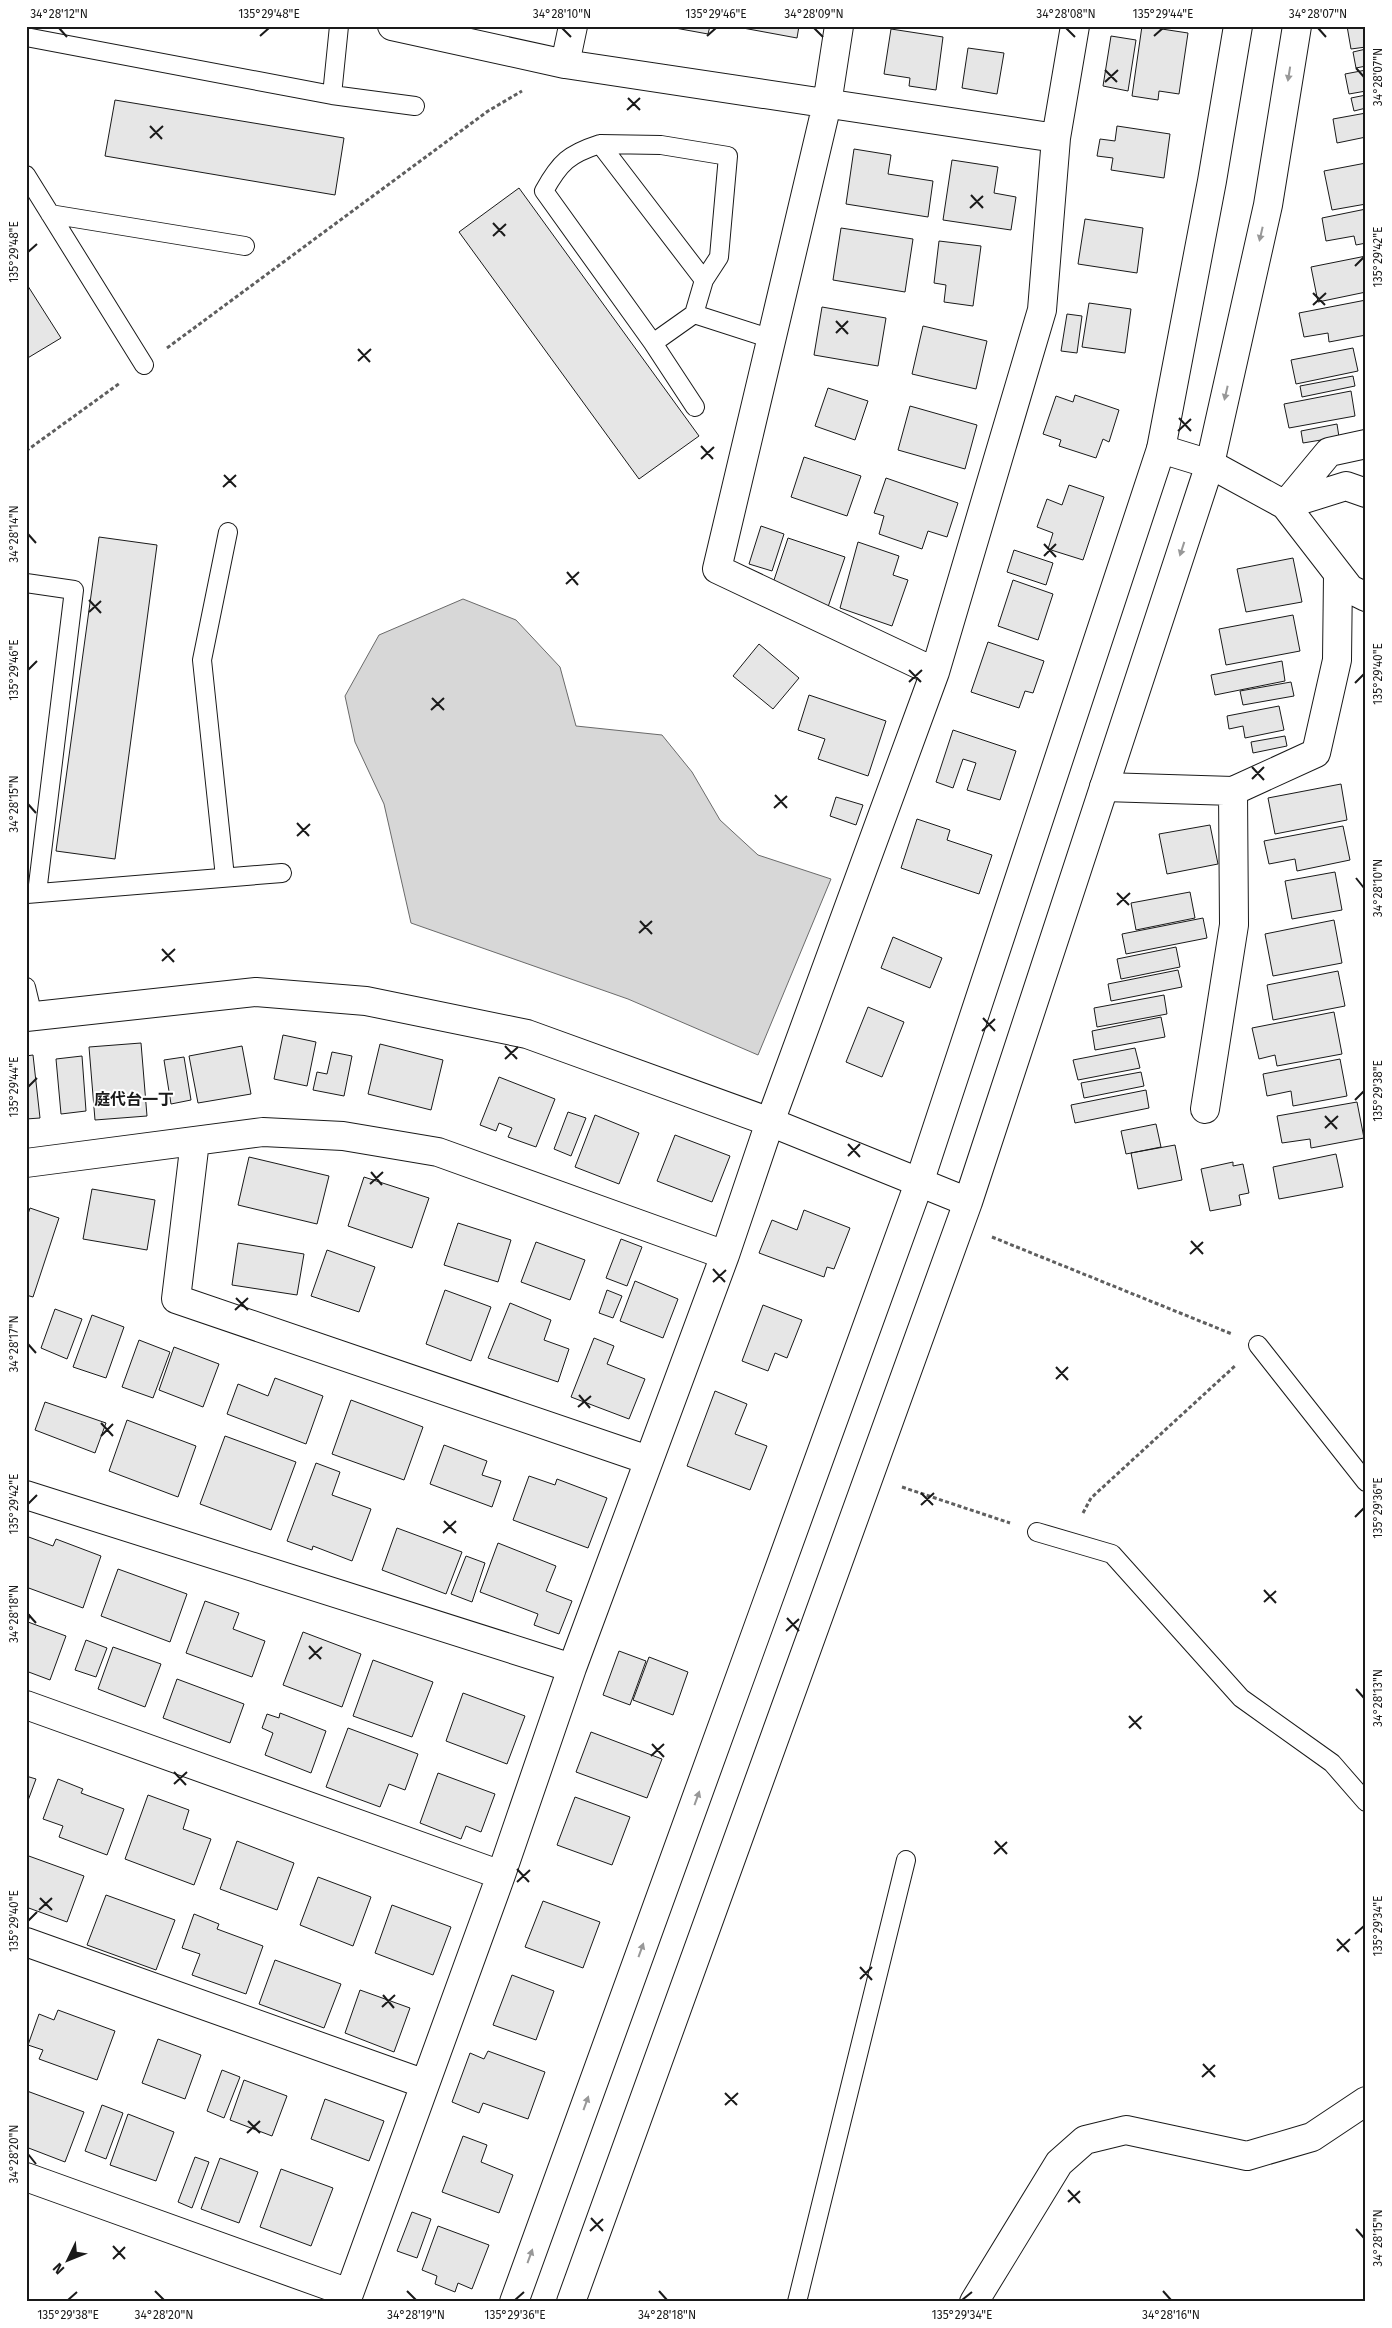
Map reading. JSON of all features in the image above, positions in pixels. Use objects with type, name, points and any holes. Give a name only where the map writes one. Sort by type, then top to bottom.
[{"type":"street","points":[[392,26],[566,64],[1056,138]]},
{"type":"street","points":[[566,64],[573,26]]},
{"type":"street","points":[[839,26],[827,104],[717,569],[935,672]]},
{"type":"street","points":[[26,2177],[347,2298],[501,1875],[572,1668],[935,672],[1042,310],[1056,138],[1075,26]]},
{"type":"street","points":[[514,2302],[919,1183],[1161,449],[1212,181],[1238,26]]},
{"type":"street","points":[[571,2302],[964,1214],[1210,464],[1268,205],[1297,26]]},
{"type":"street","points":[[1285,505],[1329,452],[1366,444]]},
{"type":"street","points":[[1161,449],[1210,464],[1285,505],[1350,589],[1366,597]]},
{"type":"street","points":[[1285,505],[1346,486],[1366,493]]},
{"type":"street","points":[[1104,787],[1234,791],[1316,753],[1337,660],[1338,575]]},
{"type":"street","points":[[1205,1109],[1234,925],[1234,791]]},
{"type":"street","points":[[30,1017],[256,992],[366,1001],[527,1034],[770,1122],[919,1183],[964,1214]]},
{"type":"street","points":[[26,1163],[263,1132],[343,1136],[438,1152],[724,1255]]},
{"type":"street","points":[[195,1142],[176,1299],[648,1460]]},
{"type":"street","points":[[26,1495],[572,1668]]},
{"type":"street","points":[[26,1704],[501,1875]]},
{"type":"street","points":[[26,1942],[425,2084]]},
{"type":"street","points":[[974,2302],[1059,2163],[1085,2140],[1126,2130],[1247,2156],[1312,2136],[1366,2101]]},
{"type":"lane","points":[[332,95],[339,26]]},
{"type":"lane","points":[[26,36],[332,95],[415,106]]},
{"type":"lane","points":[[600,144],[704,280]]},
{"type":"lane","points":[[654,343],[694,314],[704,280],[719,257],[728,156],[661,145],[600,144],[575,152],[555,171],[544,191],[654,343],[695,408]]},
{"type":"lane","points":[[26,176],[144,365]]},
{"type":"lane","points":[[50,214],[245,246]]},
{"type":"lane","points":[[694,314],[772,339]]},
{"type":"lane","points":[[225,878],[202,660],[228,532]]},
{"type":"lane","points":[[26,583],[74,590],[32,893],[282,873]]},
{"type":"lane","points":[[26,987],[30,1017]]},
{"type":"lane","points":[[1258,1345],[1366,1482]]},
{"type":"lane","points":[[1037,1532],[1067,1543],[1112,1554],[1241,1698],[1332,1763],[1366,1802]]},
{"type":"lane","points":[[797,2302],[906,1860]]},
{"type":"path","points":[[26,451],[488,111],[566,64]]},
{"type":"path","points":[[964,1214],[1258,1345],[1091,1498],[1067,1543]]},
{"type":"path","points":[[870,1476],[1037,1532]]},
{"type":"shaded area","points":[[463,599],[516,620],[560,667],[576,726],[662,735],[692,772],[720,820],[758,855],[831,879],[758,1055],[628,999],[411,923],[384,804],[355,742],[345,696],[379,635]]},
{"type":"building","points":[[664,26],[710,26],[708,34]]},
{"type":"building","points":[[732,26],[799,26],[797,38]]},
{"type":"building","points":[[1142,26],[1188,33],[1179,94],[1159,91],[1158,100],[1132,96]]},
{"type":"building","points":[[1347,26],[1366,26],[1366,47],[1351,49]]},
{"type":"building","points":[[891,29],[943,37],[936,90],[909,86],[910,78],[884,74]]},
{"type":"building","points":[[1111,36],[1136,40],[1128,91],[1103,86]]},
{"type":"building","points":[[968,48],[1004,53],[997,94],[962,88]]},
{"type":"building","points":[[1366,49],[1366,66],[1356,68],[1353,52]]},
{"type":"building","points":[[1366,70],[1366,91],[1349,94],[1345,74]]},
{"type":"building","points":[[1366,95],[1366,108],[1354,111],[1351,98]]},
{"type":"building","points":[[115,100],[344,138],[335,195],[105,156]]},
{"type":"building","points":[[1366,113],[1366,137],[1337,143],[1333,119]]},
{"type":"building","points":[[1117,126],[1170,134],[1164,178],[1111,170],[1113,158],[1097,156],[1100,139],[1115,141]]},
{"type":"building","points":[[854,149],[891,155],[888,174],[933,181],[928,217],[846,204]]},
{"type":"building","points":[[952,160],[998,167],[994,193],[1016,197],[1011,230],[943,220]]},
{"type":"building","points":[[1366,163],[1366,204],[1332,210],[1324,171]]},
{"type":"building","points":[[519,188],[699,436],[639,479],[459,232]]},
{"type":"building","points":[[1366,209],[1366,243],[1356,245],[1354,236],[1326,241],[1322,218]]},
{"type":"building","points":[[1085,219],[1143,228],[1137,273],[1078,264]]},
{"type":"building","points":[[841,228],[913,239],[905,292],[833,280]]},
{"type":"building","points":[[939,241],[981,246],[973,306],[944,302],[946,285],[934,283]]},
{"type":"building","points":[[1366,256],[1366,292],[1318,302],[1311,267]]},
{"type":"building","points":[[26,283],[61,338],[26,359]]},
{"type":"building","points":[[1366,300],[1366,335],[1329,342],[1328,333],[1304,337],[1299,313]]},
{"type":"building","points":[[1089,303],[1131,309],[1125,353],[1082,347]]},
{"type":"building","points":[[822,307],[886,318],[878,366],[814,355]]},
{"type":"building","points":[[1067,314],[1082,316],[1077,353],[1061,351]]},
{"type":"building","points":[[923,326],[987,341],[976,389],[912,374]]},
{"type":"building","points":[[1353,348],[1358,371],[1296,384],[1291,360]]},
{"type":"building","points":[[1353,376],[1355,386],[1302,397],[1300,386]]},
{"type":"building","points":[[828,388],[868,401],[855,440],[815,426]]},
{"type":"building","points":[[1351,391],[1355,416],[1289,428],[1284,404]]},
{"type":"building","points":[[1075,395],[1119,410],[1109,442],[1103,439],[1096,458],[1059,446],[1061,440],[1043,434],[1056,396],[1073,402]]},
{"type":"building","points":[[910,406],[977,425],[965,469],[898,450]]},
{"type":"building","points":[[1337,424],[1339,437],[1303,443],[1301,431]]},
{"type":"building","points":[[804,457],[861,476],[847,516],[791,497]]},
{"type":"building","points":[[886,478],[958,503],[947,537],[928,531],[922,549],[879,534],[884,516],[874,513]]},
{"type":"building","points":[[1069,485],[1104,497],[1083,560],[1048,549],[1053,533],[1037,527],[1047,499],[1062,505]]},
{"type":"building","points":[[761,526],[784,534],[772,571],[749,564]]},
{"type":"building","points":[[99,537],[157,545],[115,859],[56,851]]},
{"type":"building","points":[[788,538],[845,557],[828,607],[771,589]]},
{"type":"building","points":[[858,542],[899,556],[893,575],[908,580],[892,626],[840,608]]},
{"type":"building","points":[[1014,550],[1053,563],[1046,585],[1007,572]]},
{"type":"building","points":[[1293,558],[1302,602],[1246,612],[1237,569]]},
{"type":"building","points":[[1013,580],[1053,594],[1038,640],[998,626]]},
{"type":"building","points":[[1293,615],[1300,651],[1226,665],[1219,629]]},
{"type":"building","points":[[988,642],[1044,661],[1033,693],[1025,691],[1019,708],[971,692]]},
{"type":"building","points":[[759,644],[799,678],[773,709],[733,676]]},
{"type":"building","points":[[1282,661],[1285,681],[1215,695],[1211,675]]},
{"type":"building","points":[[1291,682],[1294,696],[1243,705],[1240,691]]},
{"type":"building","points":[[809,695],[886,721],[868,776],[818,759],[825,739],[798,730]]},
{"type":"building","points":[[1279,706],[1284,730],[1245,738],[1243,726],[1229,729],[1227,716]]},
{"type":"building","points":[[953,730],[1016,751],[1000,800],[967,790],[976,763],[963,759],[953,788],[936,782]]},
{"type":"building","points":[[1285,736],[1287,746],[1253,753],[1251,742]]},
{"type":"building","points":[[1341,784],[1347,820],[1275,834],[1268,798]]},
{"type":"building","points":[[836,797],[863,805],[856,825],[830,816]]},
{"type":"building","points":[[917,819],[950,830],[947,840],[992,855],[979,894],[901,868]]},
{"type":"building","points":[[1210,825],[1218,864],[1167,874],[1159,834]]},
{"type":"building","points":[[1343,826],[1350,860],[1297,871],[1295,859],[1269,864],[1264,841]]},
{"type":"building","points":[[1335,872],[1342,910],[1292,919],[1285,881]]},
{"type":"building","points":[[1190,892],[1195,918],[1136,930],[1131,903]]},
{"type":"building","points":[[1203,918],[1207,938],[1126,954],[1122,934]]},
{"type":"building","points":[[1334,920],[1342,963],[1273,976],[1265,934]]},
{"type":"building","points":[[893,937],[942,958],[930,988],[881,968]]},
{"type":"building","points":[[1176,947],[1180,967],[1121,979],[1117,959]]},
{"type":"building","points":[[1178,970],[1182,987],[1111,1001],[1108,984]]},
{"type":"building","points":[[1338,971],[1345,1006],[1273,1020],[1267,985]]},
{"type":"building","points":[[1164,995],[1167,1014],[1097,1027],[1094,1008]]},
{"type":"building","points":[[868,1007],[904,1022],[882,1077],[846,1062]]},
{"type":"building","points":[[1334,1012],[1342,1054],[1277,1066],[1275,1055],[1259,1059],[1252,1028]]},
{"type":"building","points":[[1161,1017],[1165,1037],[1095,1050],[1092,1031]]},
{"type":"building","points":[[283,1035],[316,1042],[307,1086],[274,1079]]},
{"type":"building","points":[[141,1043],[147,1116],[95,1120],[89,1047]]},
{"type":"building","points":[[380,1044],[443,1060],[431,1110],[368,1094]]},
{"type":"building","points":[[242,1046],[251,1094],[198,1103],[189,1056]]},
{"type":"building","points":[[1135,1048],[1140,1068],[1078,1080],[1073,1060]]},
{"type":"building","points":[[332,1052],[352,1056],[344,1096],[313,1090],[317,1072],[327,1074]]},
{"type":"building","points":[[33,1055],[40,1118],[26,1119],[26,1056]]},
{"type":"building","points":[[82,1056],[86,1111],[61,1114],[56,1059]]},
{"type":"building","points":[[184,1057],[191,1100],[171,1104],[164,1060]]},
{"type":"building","points":[[1340,1059],[1347,1096],[1293,1106],[1291,1091],[1267,1096],[1263,1074]]},
{"type":"building","points":[[1141,1072],[1144,1086],[1084,1098],[1081,1083]]},
{"type":"building","points":[[499,1077],[555,1099],[536,1147],[508,1137],[512,1128],[499,1123],[496,1131],[480,1125]]},
{"type":"building","points":[[1146,1090],[1149,1108],[1075,1123],[1071,1105]]},
{"type":"building","points":[[1357,1102],[1364,1138],[1311,1148],[1310,1139],[1282,1143],[1277,1116]]},
{"type":"building","points":[[568,1112],[586,1118],[571,1156],[554,1149]]},
{"type":"building","points":[[595,1115],[639,1133],[619,1184],[575,1167]]},
{"type":"building","points":[[1156,1124],[1161,1147],[1126,1154],[1121,1131]]},
{"type":"building","points":[[675,1135],[730,1156],[712,1202],[657,1181]]},
{"type":"building","points":[[1175,1145],[1182,1180],[1138,1189],[1131,1153]]},
{"type":"building","points":[[1336,1154],[1343,1187],[1279,1199],[1273,1167]]},
{"type":"building","points":[[249,1157],[329,1176],[317,1224],[238,1205]]},
{"type":"building","points":[[1233,1162],[1233,1166],[1243,1164],[1249,1193],[1239,1195],[1241,1205],[1210,1211],[1201,1169]]},
{"type":"building","points":[[364,1177],[429,1198],[412,1248],[348,1226]]},
{"type":"building","points":[[92,1189],[155,1200],[147,1250],[83,1239]]},
{"type":"building","points":[[30,1208],[59,1218],[33,1297],[26,1295],[26,1220]]},
{"type":"building","points":[[804,1210],[850,1228],[834,1269],[827,1267],[824,1277],[759,1253],[772,1220],[797,1230]]},
{"type":"building","points":[[458,1223],[511,1240],[498,1282],[444,1265]]},
{"type":"building","points":[[621,1239],[642,1247],[627,1286],[606,1278]]},
{"type":"building","points":[[536,1242],[585,1260],[570,1300],[521,1282]]},
{"type":"building","points":[[238,1243],[304,1254],[297,1295],[232,1285]]},
{"type":"building","points":[[327,1250],[375,1267],[359,1312],[311,1296]]},
{"type":"building","points":[[635,1281],[678,1299],[663,1338],[620,1321]]},
{"type":"building","points":[[445,1290],[491,1307],[471,1361],[426,1344]]},
{"type":"building","points":[[607,1290],[622,1296],[613,1318],[599,1313]]},
{"type":"building","points":[[510,1303],[551,1320],[544,1340],[569,1349],[558,1382],[488,1358]]},
{"type":"building","points":[[763,1305],[802,1320],[787,1358],[775,1353],[768,1371],[742,1361]]},
{"type":"building","points":[[55,1309],[82,1319],[67,1359],[41,1348]]},
{"type":"building","points":[[92,1315],[124,1327],[106,1378],[73,1367]]},
{"type":"building","points":[[594,1338],[614,1346],[607,1364],[645,1379],[629,1419],[571,1397]]},
{"type":"building","points":[[139,1340],[170,1352],[153,1398],[122,1387]]},
{"type":"building","points":[[174,1347],[219,1364],[203,1407],[159,1390]]},
{"type":"building","points":[[275,1378],[323,1396],[306,1444],[227,1414],[238,1384],[268,1396]]},
{"type":"building","points":[[715,1391],[747,1404],[735,1434],[767,1446],[750,1490],[687,1466]]},
{"type":"building","points":[[351,1400],[423,1427],[404,1480],[332,1454]]},
{"type":"building","points":[[45,1402],[106,1423],[95,1453],[35,1430]]},
{"type":"building","points":[[127,1420],[196,1446],[178,1497],[109,1471]]},
{"type":"building","points":[[225,1436],[296,1462],[271,1530],[200,1504]]},
{"type":"building","points":[[444,1445],[487,1461],[482,1475],[501,1481],[492,1507],[430,1484]]},
{"type":"building","points":[[316,1463],[340,1472],[332,1495],[371,1509],[352,1561],[313,1546],[312,1550],[287,1541]]},
{"type":"building","points":[[529,1476],[555,1485],[557,1479],[607,1498],[588,1548],[513,1520]]},
{"type":"building","points":[[397,1528],[462,1552],[446,1594],[382,1570]]},
{"type":"building","points":[[26,1536],[53,1546],[56,1539],[101,1556],[83,1608],[26,1587]]},
{"type":"building","points":[[498,1543],[556,1566],[546,1591],[572,1601],[559,1634],[534,1625],[538,1614],[480,1592]]},
{"type":"building","points":[[466,1556],[485,1563],[472,1602],[451,1594]]},
{"type":"building","points":[[118,1569],[187,1594],[170,1642],[101,1616]]},
{"type":"building","points":[[205,1601],[239,1613],[233,1629],[265,1641],[252,1677],[186,1653]]},
{"type":"building","points":[[26,1613],[30,1615],[28,1622],[66,1636],[50,1680],[26,1671]]},
{"type":"building","points":[[303,1632],[361,1654],[342,1707],[283,1685]]},
{"type":"building","points":[[86,1640],[107,1648],[96,1677],[75,1670]]},
{"type":"building","points":[[113,1647],[161,1664],[145,1707],[98,1689]]},
{"type":"building","points":[[619,1651],[646,1661],[630,1705],[603,1695]]},
{"type":"building","points":[[649,1657],[688,1672],[673,1715],[633,1700]]},
{"type":"building","points":[[373,1660],[433,1682],[412,1737],[353,1716]]},
{"type":"building","points":[[177,1679],[244,1704],[230,1743],[163,1718]]},
{"type":"building","points":[[463,1693],[525,1716],[507,1764],[446,1741]]},
{"type":"building","points":[[280,1713],[326,1731],[311,1773],[265,1755],[273,1733],[262,1728],[267,1714],[279,1718]]},
{"type":"building","points":[[348,1728],[418,1754],[405,1790],[389,1784],[380,1807],[326,1787]]},
{"type":"building","points":[[591,1732],[662,1759],[647,1798],[576,1772]]},
{"type":"building","points":[[438,1773],[495,1794],[481,1832],[466,1826],[461,1839],[420,1823]]},
{"type":"building","points":[[26,1776],[36,1779],[26,1806]]},
{"type":"building","points":[[58,1779],[83,1789],[81,1793],[124,1809],[107,1855],[59,1837],[63,1826],[43,1819]]},
{"type":"building","points":[[148,1795],[189,1810],[183,1829],[211,1839],[194,1885],[125,1859]]},
{"type":"building","points":[[575,1797],[630,1817],[612,1865],[557,1845]]},
{"type":"building","points":[[237,1841],[294,1863],[277,1910],[220,1889]]},
{"type":"building","points":[[26,1855],[84,1876],[67,1922],[26,1907]]},
{"type":"building","points":[[318,1877],[371,1897],[353,1946],[300,1925]]},
{"type":"building","points":[[106,1895],[175,1920],[156,1970],[87,1945]]},
{"type":"building","points":[[543,1901],[600,1922],[583,1968],[525,1947]]},
{"type":"building","points":[[392,1905],[451,1927],[433,1975],[375,1953]]},
{"type":"building","points":[[194,1914],[219,1924],[217,1929],[263,1946],[246,1994],[192,1975],[200,1954],[182,1948]]},
{"type":"building","points":[[275,1960],[341,1984],[324,2028],[259,2004]]},
{"type":"building","points":[[512,1975],[554,1991],[536,2040],[493,2025]]},
{"type":"building","points":[[360,1990],[410,2008],[394,2052],[345,2033]]},
{"type":"building","points":[[58,2010],[115,2031],[97,2080],[39,2059],[43,2050],[28,2045],[39,2014],[54,2020]]},
{"type":"building","points":[[158,2039],[201,2055],[185,2099],[142,2083]]},
{"type":"building","points":[[488,2051],[545,2072],[528,2119],[483,2103],[479,2113],[452,2102],[470,2053],[484,2059]]},
{"type":"building","points":[[222,2070],[240,2077],[224,2118],[207,2111]]},
{"type":"building","points":[[244,2080],[287,2096],[272,2136],[230,2120]]},
{"type":"building","points":[[27,2091],[84,2112],[65,2162],[26,2147]]},
{"type":"building","points":[[325,2099],[384,2121],[369,2161],[311,2139]]},
{"type":"building","points":[[102,2105],[123,2113],[106,2159],[85,2151]]},
{"type":"building","points":[[128,2114],[174,2132],[156,2181],[110,2165]]},
{"type":"building","points":[[463,2136],[487,2145],[481,2162],[513,2175],[499,2213],[442,2192]]},
{"type":"building","points":[[195,2157],[209,2162],[192,2208],[178,2202]]},
{"type":"building","points":[[220,2158],[258,2172],[239,2223],[201,2209]]},
{"type":"building","points":[[281,2169],[333,2188],[311,2246],[260,2227]]},
{"type":"building","points":[[412,2212],[431,2219],[417,2258],[397,2251]]},
{"type":"building","points":[[438,2226],[489,2245],[472,2289],[458,2283],[455,2292],[435,2284],[437,2276],[422,2270]]},
{"type":"district","name":"庭代台一丁","points":[[134,1099]]}]
